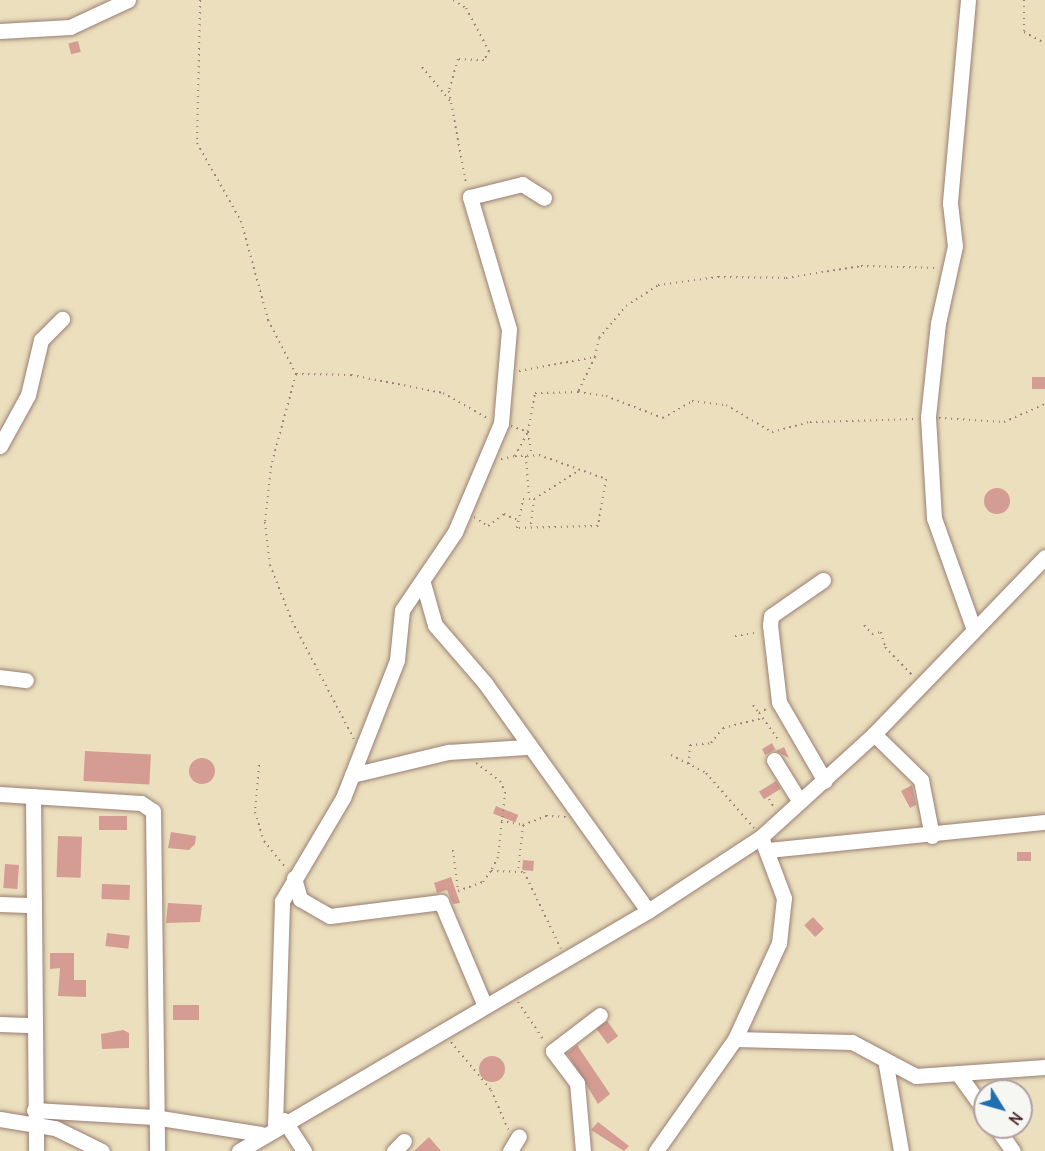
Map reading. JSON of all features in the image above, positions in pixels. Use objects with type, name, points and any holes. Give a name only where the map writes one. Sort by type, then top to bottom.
[{"type":"street","points":[[0,31],[70,27],[128,0]]},
{"type":"street","points":[[968,0],[950,203],[955,246],[948,272],[928,417],[934,518],[973,627]]},
{"type":"street","points":[[304,1151],[279,1123],[279,919],[294,878],[322,841],[359,760],[397,660],[402,610],[423,583],[462,518],[489,461],[501,423],[508,328],[470,197],[522,184],[544,198]]},
{"type":"street","points":[[0,446],[28,395],[41,339],[62,319]]},
{"type":"street","points":[[239,1151],[279,1123],[764,843],[800,802],[874,734],[973,627],[1045,557]]},
{"type":"street","points":[[823,580],[771,616],[771,631],[779,702],[825,781]]},
{"type":"street","points":[[423,583],[435,625],[485,683],[526,747],[648,911]]},
{"type":"street","points":[[0,677],[26,680]]},
{"type":"street","points":[[874,734],[921,780],[932,836]]},
{"type":"street","points":[[352,776],[467,750],[526,747]]},
{"type":"street","points":[[774,760],[800,802]]},
{"type":"street","points":[[0,794],[141,803],[153,811],[154,1117],[157,1151]]},
{"type":"street","points":[[33,796],[33,1025],[36,1151]]},
{"type":"street","points":[[764,843],[932,836],[1045,822]]},
{"type":"street","points":[[656,1151],[735,1039],[755,1002],[784,921],[783,898],[764,843]]},
{"type":"street","points":[[294,878],[300,899],[330,916],[441,902],[484,1004]]},
{"type":"street","points":[[0,904],[34,905]]},
{"type":"street","points":[[583,1151],[577,1083],[553,1052],[600,1015]]},
{"type":"street","points":[[0,1024],[33,1025]]},
{"type":"street","points":[[735,1039],[844,1040],[886,1065],[916,1076],[958,1075],[1045,1067]]},
{"type":"street","points":[[886,1065],[901,1151]]},
{"type":"street","points":[[958,1075],[973,1095]]},
{"type":"street","points":[[35,1116],[102,1151]]},
{"type":"street","points":[[0,1119],[35,1116],[154,1117],[261,1134]]},
{"type":"path","points":[[200,0],[197,142],[241,221],[268,320],[296,374],[271,466],[265,522],[270,565],[359,760]]},
{"type":"path","points":[[453,0],[466,8],[489,51],[484,60],[458,59],[450,101],[470,197]]},
{"type":"path","points":[[1024,0],[1024,32],[1045,43]]},
{"type":"path","points":[[422,67],[450,101]]},
{"type":"path","points":[[579,392],[595,357],[599,338],[627,306],[658,285],[718,277],[786,278],[861,266],[948,272]]},
{"type":"path","points":[[505,382],[522,368],[595,357]]},
{"type":"path","points":[[296,374],[351,375],[442,393],[501,423],[528,432]]},
{"type":"path","points":[[515,456],[528,432],[535,393],[579,392],[606,396],[663,418],[692,401],[726,405],[772,432],[810,422],[884,423],[928,417],[1004,422],[1045,404]]},
{"type":"path","points":[[528,432],[532,456]]},
{"type":"path","points":[[489,461],[515,456],[532,456],[606,479],[598,526],[531,524],[517,528],[523,499],[534,499],[578,471]]},
{"type":"path","points":[[526,456],[529,498]]},
{"type":"path","points":[[531,524],[534,499]]},
{"type":"path","points":[[462,518],[472,516],[488,526],[504,514],[520,521]]},
{"type":"path","points":[[864,625],[872,634],[881,632],[885,647],[921,683]]},
{"type":"path","points":[[735,636],[771,631]]},
{"type":"path","points":[[759,713],[779,702]]},
{"type":"path","points":[[753,705],[778,739]]},
{"type":"path","points":[[689,764],[690,745],[711,743],[723,729],[762,718]]},
{"type":"path","points":[[453,850],[458,891],[483,882],[498,857],[500,821],[505,792],[467,750]]},
{"type":"path","points":[[671,755],[706,773],[764,843]]},
{"type":"path","points":[[259,765],[255,812],[264,841],[294,878]]},
{"type":"path","points":[[500,821],[522,825],[575,813]]},
{"type":"path","points":[[518,872],[522,825]]},
{"type":"path","points":[[491,871],[524,872],[565,956]]},
{"type":"path","points":[[509,990],[553,1052]]},
{"type":"path","points":[[442,1030],[468,1069],[491,1090],[515,1143]]},
{"type":"building","points":[[78,41],[81,52],[71,54],[68,44]]},
{"type":"building","points":[[1032,377],[1045,377],[1045,389],[1032,389]]},
{"type":"building","points":[[997,488],[1006,492],[1010,501],[1006,510],[997,514],[988,510],[984,501],[988,492]]},
{"type":"building","points":[[772,743],[776,751],[784,747],[789,758],[774,750],[765,755],[762,749]]},
{"type":"building","points":[[85,751],[151,754],[149,784],[83,781]]},
{"type":"building","points":[[202,758],[211,762],[215,771],[211,780],[202,784],[193,780],[189,771],[193,762]]},
{"type":"building","points":[[776,781],[781,789],[764,799],[759,792]]},
{"type":"building","points":[[912,785],[916,805],[910,808],[901,791]]},
{"type":"building","points":[[496,806],[518,815],[515,822],[493,813]]},
{"type":"building","points":[[99,816],[127,816],[127,830],[99,830]]},
{"type":"building","points":[[171,832],[196,836],[195,844],[189,850],[168,848]]},
{"type":"building","points":[[58,836],[82,837],[81,878],[57,877]]},
{"type":"building","points":[[1017,852],[1031,852],[1031,861],[1017,861]]},
{"type":"building","points":[[523,860],[534,861],[533,871],[522,870]]},
{"type":"building","points":[[5,864],[19,865],[17,889],[3,888]]},
{"type":"building","points":[[451,877],[460,903],[453,904],[447,890],[437,893],[434,883]]},
{"type":"building","points":[[102,884],[130,885],[129,900],[101,899]]},
{"type":"building","points":[[168,903],[202,905],[200,922],[166,923]]},
{"type":"building","points":[[813,917],[824,929],[815,937],[804,925]]},
{"type":"building","points":[[107,933],[130,936],[128,949],[105,946]]},
{"type":"building","points":[[50,953],[74,953],[74,980],[86,980],[86,997],[58,996],[60,968],[50,969]]},
{"type":"building","points":[[173,1005],[199,1005],[199,1020],[173,1020]]},
{"type":"building","points":[[607,1021],[618,1036],[608,1044],[596,1029]]},
{"type":"building","points":[[123,1030],[129,1033],[129,1048],[102,1049],[101,1034]]},
{"type":"building","points":[[577,1045],[610,1094],[598,1104],[567,1053]]},
{"type":"building","points":[[492,1056],[501,1060],[505,1069],[501,1078],[492,1082],[483,1078],[479,1069],[483,1060]]},
{"type":"building","points":[[598,1122],[629,1146],[624,1151],[591,1130]]},
{"type":"building","points":[[429,1137],[441,1151],[414,1151]]}]
